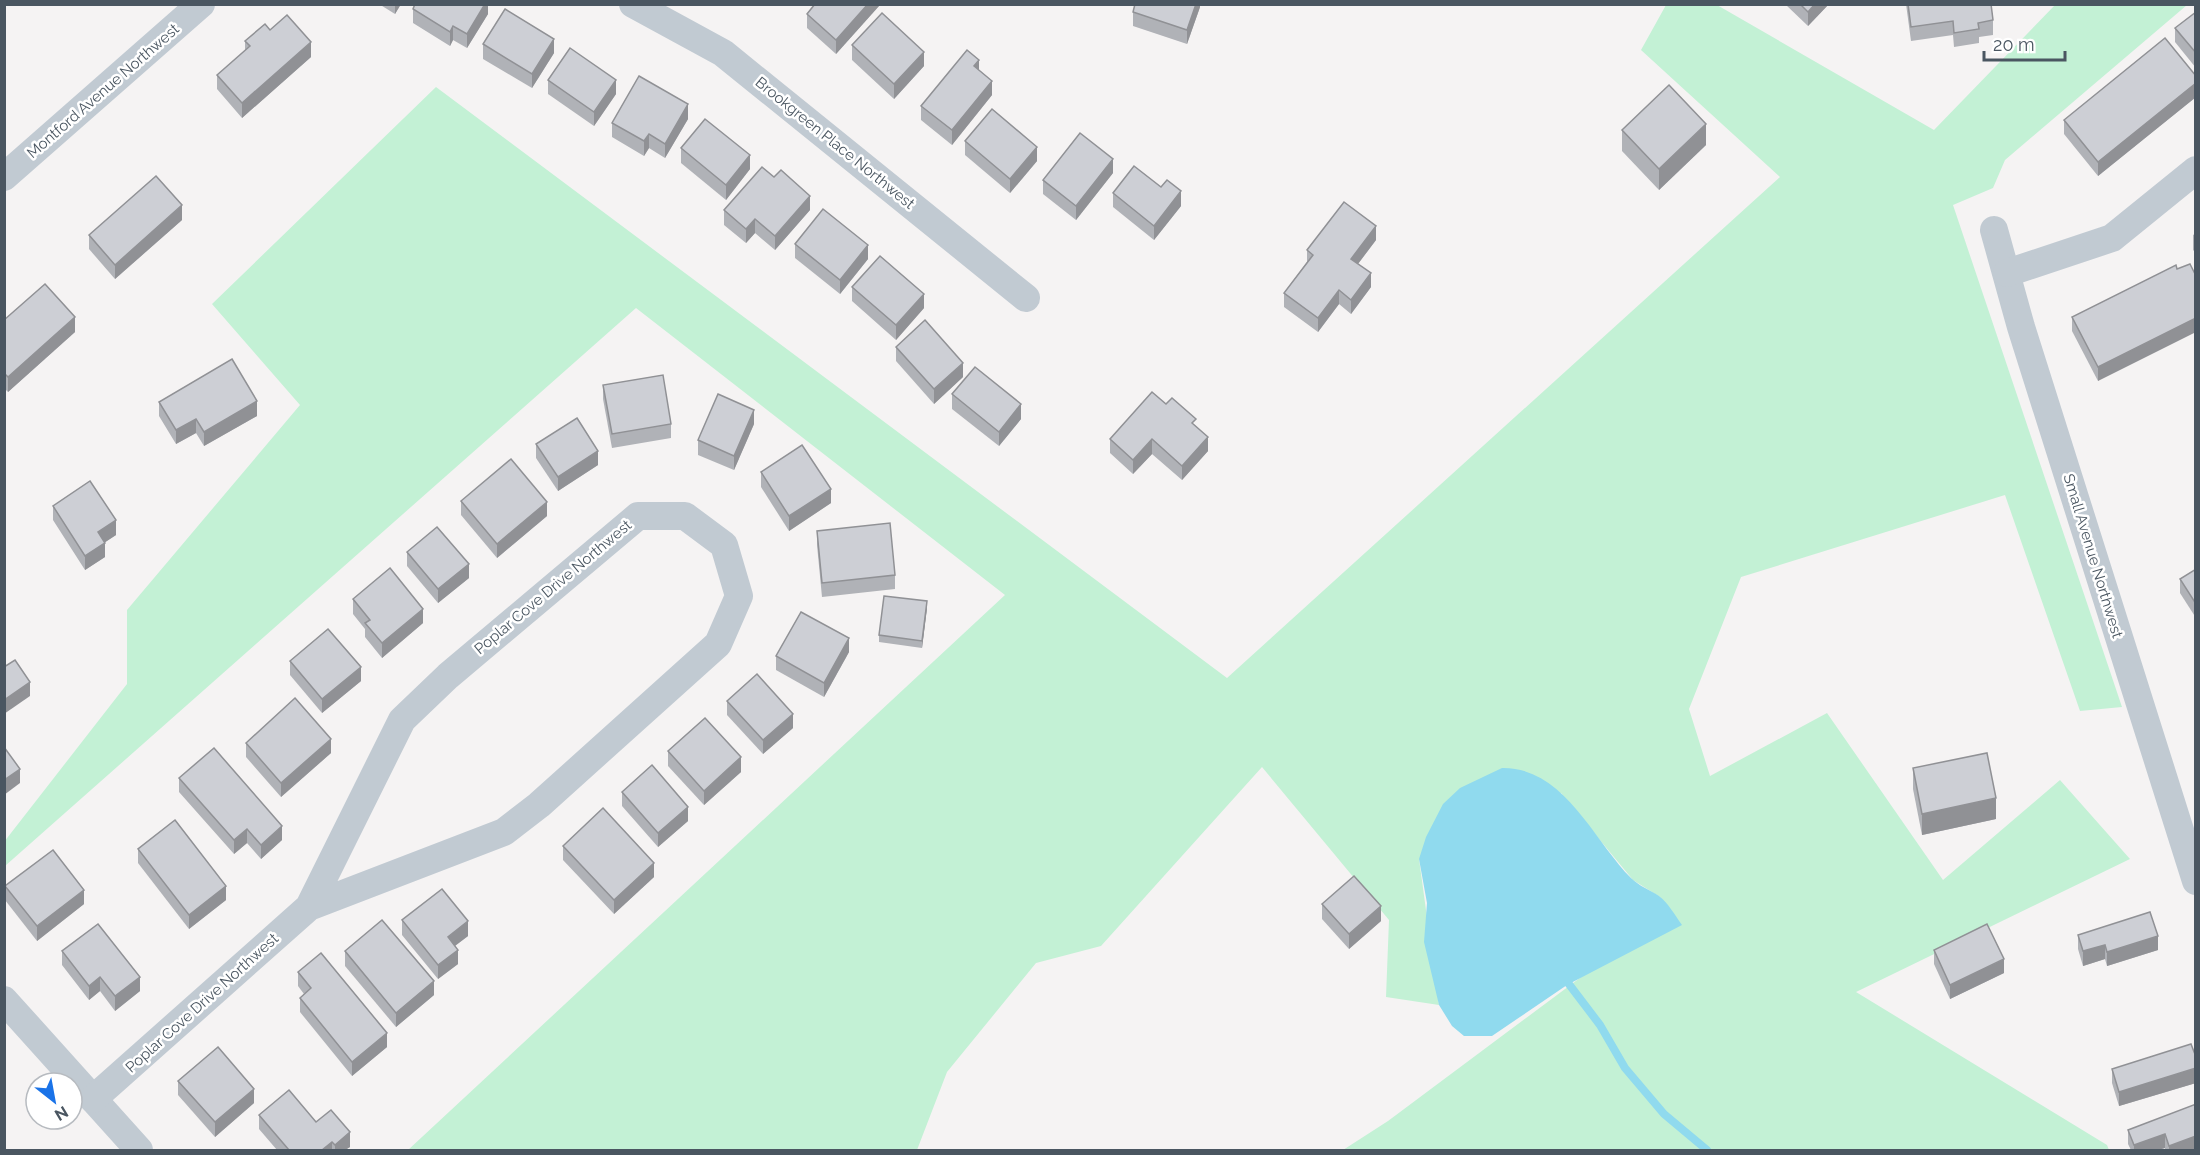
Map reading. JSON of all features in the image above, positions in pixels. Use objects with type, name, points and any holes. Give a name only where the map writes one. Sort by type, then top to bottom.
[{"type":"street","name":"Montford Avenue Northwest","points":[[4,177],[201,4]]},
{"type":"street","name":"Brookgreen Place Northwest","points":[[633,4],[723,53],[1026,298]]},
{"type":"street","points":[[2007,273],[2112,238],[2196,170]]},
{"type":"street","name":"Small Avenue Northwest","points":[[1994,230],[2184,810],[2196,881]]},
{"type":"street","name":"Poplar Cove Drive Northwest","points":[[93,1099],[309,907],[504,832],[539,805],[718,644],[740,596],[724,545],[685,516],[638,516],[448,676],[402,720],[309,907]]},
{"type":"street","points":[[4,1000],[139,1150]]},
{"type":"green space","points":[[1666,5],[1717,5],[1934,130],[2055,5],[2187,5],[2005,160],[1993,188],[1953,205],[2122,707],[2080,711],[2005,495],[1741,577],[1689,709],[1710,776],[1827,713],[1943,880],[2060,780],[2130,859],[1856,992],[2107,1145],[2109,1150],[1343,1150],[1388,1121],[1671,910],[1660,897],[1633,880],[1561,793],[1419,859],[1439,1005],[1386,997],[1389,920],[1262,767],[1101,946],[1036,963],[947,1072],[917,1150],[408,1150],[1005,595],[636,308],[5,866],[4,842],[127,684],[127,610],[300,405],[212,304],[436,87],[1227,678],[1780,177],[1641,50]]},
{"type":"water","points":[[1502,768],[1524,771],[1543,780],[1560,793],[1576,809],[1617,863],[1637,883],[1662,899],[1682,925],[1567,985],[1492,1036],[1464,1036],[1452,1026],[1439,1005],[1424,942],[1427,903],[1419,859],[1426,837],[1443,804],[1460,788]]},
{"type":"building","points":[[415,4],[485,4],[467,34],[453,26],[450,32],[413,9]]},
{"type":"building","points":[[815,4],[868,4],[836,40],[807,14]]},
{"type":"building","points":[[1135,4],[1196,4],[1187,30],[1133,12]]},
{"type":"building","points":[[1800,4],[1815,4],[1808,12]]},
{"type":"building","points":[[1908,4],[1991,4],[1993,20],[1978,23],[1979,29],[1954,33],[1953,21],[1911,27]]},
{"type":"building","points":[[505,9],[554,39],[532,74],[483,44]]},
{"type":"building","points":[[2196,12],[2196,53],[2175,28]]},
{"type":"building","points":[[882,13],[924,52],[894,84],[852,45]]},
{"type":"building","points":[[287,15],[311,42],[242,103],[217,75],[250,46],[245,41],[265,24],[270,30]]},
{"type":"building","points":[[2165,38],[2196,76],[2196,83],[2098,162],[2064,120]]},
{"type":"building","points":[[570,48],[616,80],[594,112],[548,80]]},
{"type":"building","points":[[967,50],[979,60],[974,66],[992,81],[952,130],[921,106]]},
{"type":"building","points":[[639,76],[688,104],[665,144],[649,134],[644,141],[612,123]]},
{"type":"building","points":[[1669,85],[1706,124],[1659,169],[1622,130]]},
{"type":"building","points":[[992,109],[1037,147],[1010,179],[965,141]]},
{"type":"building","points":[[705,119],[750,155],[726,185],[681,148]]},
{"type":"building","points":[[1080,133],[1113,159],[1076,206],[1043,180]]},
{"type":"building","points":[[1134,166],[1161,187],[1167,180],[1181,191],[1154,226],[1113,193]]},
{"type":"building","points":[[762,167],[774,177],[781,170],[810,196],[775,236],[755,219],[746,229],[724,210]]},
{"type":"building","points":[[156,176],[182,205],[115,265],[89,235]]},
{"type":"building","points":[[1344,202],[1376,226],[1351,259],[1371,273],[1351,300],[1339,290],[1318,318],[1284,293],[1313,255],[1307,250]]},
{"type":"building","points":[[823,209],[868,245],[840,280],[795,244]]},
{"type":"building","points":[[880,256],[924,294],[896,325],[852,287]]},
{"type":"building","points":[[2190,264],[2196,276],[2196,318],[2098,367],[2072,317],[2176,265],[2177,269]]},
{"type":"building","points":[[45,284],[75,317],[8,377],[4,373],[4,320]]},
{"type":"building","points":[[925,320],[963,363],[934,389],[896,347]]},
{"type":"building","points":[[232,359],[257,401],[204,432],[196,419],[176,430],[159,402]]},
{"type":"building","points":[[975,367],[1021,404],[999,432],[952,394]]},
{"type":"building","points":[[663,375],[671,424],[612,434],[603,385]]},
{"type":"building","points":[[1152,392],[1166,404],[1172,398],[1196,419],[1192,423],[1208,437],[1182,466],[1152,439],[1133,460],[1110,439]]},
{"type":"building","points":[[718,394],[754,410],[734,456],[698,440]]},
{"type":"building","points":[[577,418],[598,451],[558,477],[536,444]]},
{"type":"building","points":[[802,445],[831,489],[789,516],[761,472]]},
{"type":"building","points":[[511,459],[547,502],[497,544],[461,501]]},
{"type":"building","points":[[90,481],[116,520],[98,532],[105,543],[85,556],[53,506]]},
{"type":"building","points":[[890,523],[895,575],[822,583],[817,531]]},
{"type":"building","points":[[437,527],[469,564],[438,589],[407,552]]},
{"type":"building","points":[[390,568],[423,609],[382,643],[365,623],[370,620],[353,599]]},
{"type":"building","points":[[2196,569],[2196,604],[2180,579]]},
{"type":"building","points":[[884,596],[927,601],[922,641],[879,635]]},
{"type":"building","points":[[801,612],[849,638],[824,683],[776,656]]},
{"type":"building","points":[[328,629],[361,667],[322,699],[290,661]]},
{"type":"building","points":[[15,660],[30,682],[4,700],[4,667]]},
{"type":"building","points":[[757,674],[793,714],[763,740],[727,701]]},
{"type":"building","points":[[295,698],[331,739],[281,783],[246,743]]},
{"type":"building","points":[[705,718],[741,757],[704,791],[668,751]]},
{"type":"building","points":[[4,747],[20,769],[4,780]]},
{"type":"building","points":[[214,748],[282,826],[261,845],[247,829],[234,840],[179,778]]},
{"type":"building","points":[[1987,753],[1996,798],[1922,814],[1913,768]]},
{"type":"building","points":[[652,765],[688,807],[658,833],[622,792]]},
{"type":"building","points":[[603,808],[654,863],[614,900],[563,846]]},
{"type":"building","points":[[175,820],[226,886],[189,915],[138,849]]},
{"type":"building","points":[[53,850],[84,890],[37,926],[5,886]]},
{"type":"building","points":[[1354,876],[1381,906],[1349,934],[1322,904]]},
{"type":"building","points":[[442,889],[468,921],[448,937],[458,950],[438,965],[402,920]]},
{"type":"building","points":[[2150,912],[2158,936],[2107,952],[2105,945],[2083,951],[2078,935]]},
{"type":"building","points":[[382,920],[434,981],[396,1013],[345,951]]},
{"type":"building","points":[[98,924],[140,977],[115,996],[100,977],[89,986],[62,951]]},
{"type":"building","points":[[1987,924],[2004,959],[1950,985],[1934,950]]},
{"type":"building","points":[[321,953],[387,1033],[352,1062],[300,998],[311,988],[298,972]]},
{"type":"building","points":[[2191,1044],[2196,1057],[2196,1068],[2119,1092],[2112,1069]]},
{"type":"building","points":[[218,1047],[254,1089],[215,1122],[178,1081]]},
{"type":"building","points":[[289,1090],[316,1122],[331,1110],[350,1132],[335,1145],[332,1142],[322,1150],[289,1150],[259,1115]]},
{"type":"building","points":[[2196,1104],[2196,1136],[2169,1146],[2165,1134],[2134,1145],[2128,1130]]},
{"type":"waterway","points":[[1562,975],[1600,1025],[1625,1068],[1664,1114],[1707,1150]]}]
